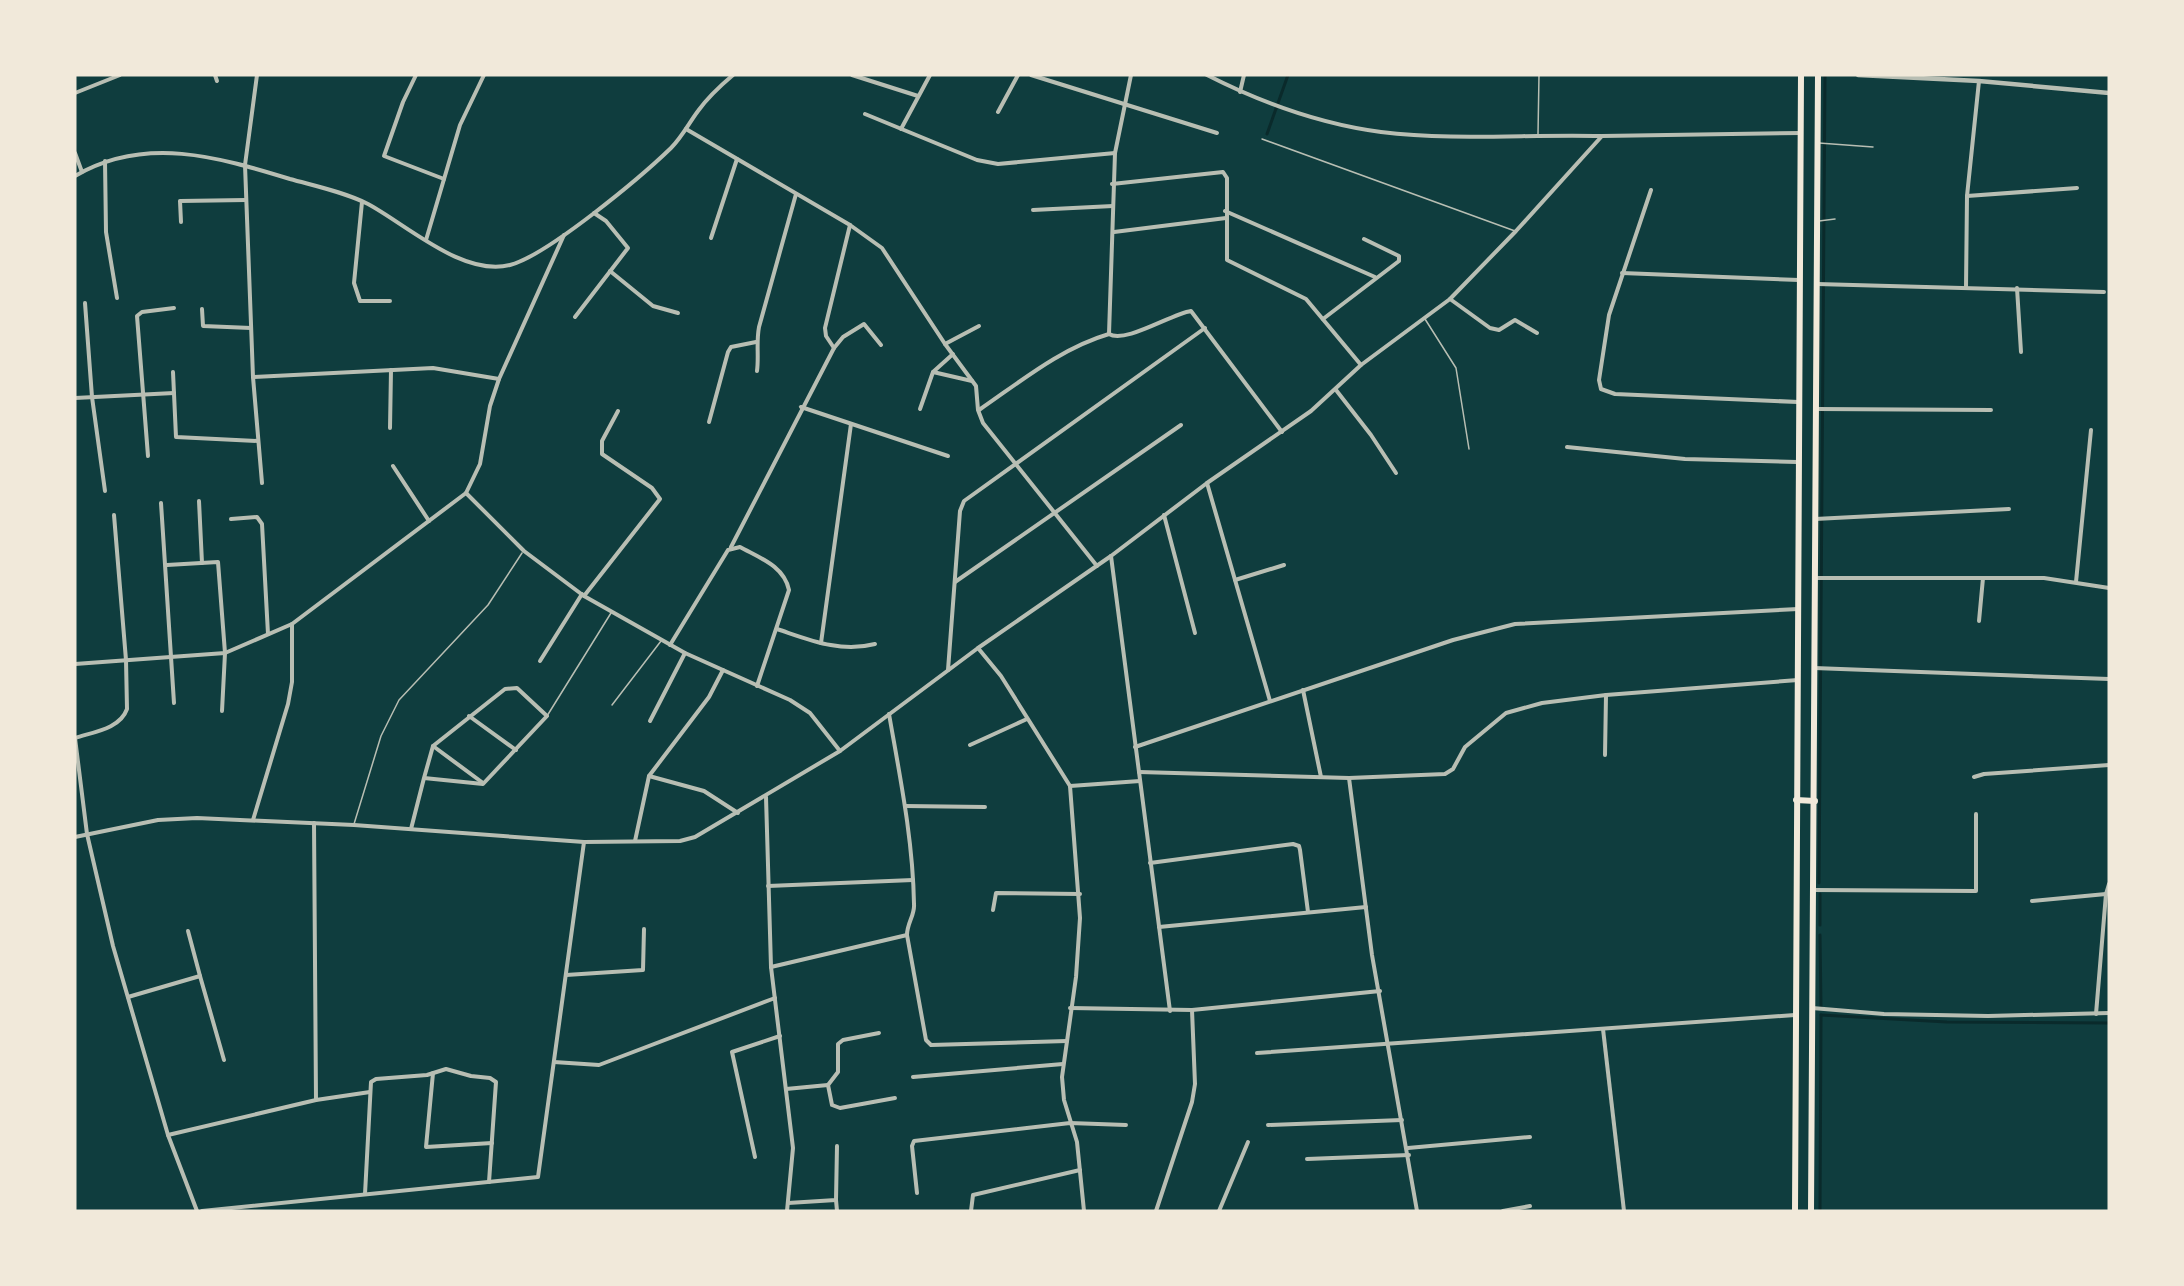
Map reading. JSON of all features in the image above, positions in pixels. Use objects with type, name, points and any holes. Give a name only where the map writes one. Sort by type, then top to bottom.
[{"type":"main road","points":[[1795,1211],[1797,462],[1801,75]]},
{"type":"main road","points":[[1811,1211],[1819,409],[1818,75]]},
{"type":"main road","points":[[1796,801],[1815,801]]},
{"type":"street","points":[[75,93],[120,75]]},
{"type":"street","points":[[215,75],[217,81]]},
{"type":"street","points":[[257,75],[245,165],[253,377],[262,483]]},
{"type":"street","points":[[416,75],[403,102],[384,156],[444,179]]},
{"type":"street","points":[[426,240],[460,125],[484,75]]},
{"type":"street","points":[[75,176],[120,156],[192,153],[245,165],[362,202],[465,261],[495,267],[511,265],[527,258],[594,213],[673,147],[713,93],[733,75]]},
{"type":"street","points":[[852,75],[918,96]]},
{"type":"street","points":[[900,129],[930,75]]},
{"type":"street","points":[[998,112],[1018,75]]},
{"type":"street","points":[[1031,75],[1217,133]]},
{"type":"street","points":[[1109,334],[1113,232],[1112,184],[1115,153],[1131,75]]},
{"type":"street","points":[[1207,75],[1240,92],[1283,108],[1343,125],[1397,134],[1602,136],[1801,133]]},
{"type":"street","points":[[1240,92],[1244,75]]},
{"type":"street","points":[[1858,75],[1976,79],[2109,93]]},
{"type":"street","points":[[1966,288],[1967,196],[1976,79]]},
{"type":"street","points":[[865,114],[977,160],[998,164],[1115,153]]},
{"type":"street","points":[[686,129],[850,225],[882,248],[945,344],[976,386],[978,411],[983,423],[1097,566]]},
{"type":"street","points":[[75,837],[158,820],[253,820],[584,842],[680,840],[695,837],[766,797],[840,751],[978,648],[1111,556],[1206,483],[1282,432],[1336,390],[1361,365],[1450,299],[1516,231],[1602,136]]},
{"type":"street","points":[[75,153],[82,172]]},
{"type":"street","points":[[711,238],[737,159]]},
{"type":"street","points":[[105,161],[106,232],[117,298]]},
{"type":"street","points":[[1112,184],[1221,172],[1227,178],[1225,211],[1227,260],[1306,299],[1361,365]]},
{"type":"street","points":[[1967,196],[2077,188]]},
{"type":"street","points":[[1651,190],[1609,315],[1599,381],[1601,389],[1614,394],[1798,402]]},
{"type":"street","points":[[757,372],[759,357],[756,342],[796,194]]},
{"type":"street","points":[[182,222],[180,201],[246,200]]},
{"type":"street","points":[[362,202],[354,283],[356,295],[360,301],[390,301]]},
{"type":"street","points":[[1033,210],[1113,206]]},
{"type":"street","points":[[1225,211],[1375,277]]},
{"type":"street","points":[[575,317],[628,248],[606,221],[594,213]]},
{"type":"street","points":[[1113,232],[1226,218]]},
{"type":"street","points":[[834,348],[826,336],[825,328],[850,225]]},
{"type":"street","points":[[75,664],[225,653],[292,624],[466,493],[480,464],[490,406],[499,379],[565,233]]},
{"type":"street","points":[[1323,319],[1400,258],[1364,239]]},
{"type":"street","points":[[610,271],[653,306],[678,313]]},
{"type":"street","points":[[1622,273],[1799,280]]},
{"type":"street","points":[[1818,285],[2018,288],[2104,292]]},
{"type":"street","points":[[2018,288],[2021,352]]},
{"type":"street","points":[[1450,299],[1490,328],[1498,330],[1515,320],[1537,333]]},
{"type":"street","points":[[85,303],[92,397],[105,491]]},
{"type":"street","points":[[148,456],[138,314],[174,308]]},
{"type":"street","points":[[202,309],[203,326],[251,328]]},
{"type":"street","points":[[978,411],[1084,341],[1109,334],[1125,335],[1191,311],[1282,432]]},
{"type":"street","points":[[670,645],[731,547],[801,407],[834,348],[843,337],[864,324],[881,345]]},
{"type":"street","points":[[945,344],[979,326]]},
{"type":"street","points":[[948,670],[961,505],[1205,328]]},
{"type":"street","points":[[709,422],[728,352],[731,347],[756,342]]},
{"type":"street","points":[[920,409],[933,372],[953,354]]},
{"type":"street","points":[[253,377],[434,368],[499,379]]},
{"type":"street","points":[[390,428],[391,370]]},
{"type":"street","points":[[173,372],[176,437],[258,441]]},
{"type":"street","points":[[933,372],[972,381]]},
{"type":"street","points":[[1336,390],[1371,435],[1396,473]]},
{"type":"street","points":[[75,398],[174,393]]},
{"type":"street","points":[[801,407],[948,456]]},
{"type":"street","points":[[1819,409],[1991,410]]},
{"type":"street","points":[[540,661],[583,595],[660,499],[652,488],[602,454],[602,441],[618,411]]},
{"type":"street","points":[[821,643],[851,424]]},
{"type":"street","points":[[955,582],[1052,512],[1181,425]]},
{"type":"street","points":[[2076,582],[2091,430]]},
{"type":"street","points":[[1567,447],[1685,459],[1797,462]]},
{"type":"street","points":[[393,466],[429,521]]},
{"type":"street","points":[[1206,483],[1270,701]]},
{"type":"street","points":[[466,493],[524,551],[583,595],[685,653],[790,700],[810,713],[840,751]]},
{"type":"street","points":[[199,501],[202,563]]},
{"type":"street","points":[[161,503],[167,565],[174,703]]},
{"type":"street","points":[[1817,519],[2009,509]]},
{"type":"street","points":[[114,515],[126,660],[127,710],[124,717],[113,725],[75,738],[87,834],[128,997],[168,1135],[197,1211]]},
{"type":"street","points":[[1164,515],[1195,633]]},
{"type":"street","points":[[231,519],[257,518],[262,524],[268,634]]},
{"type":"street","points":[[731,547],[740,547],[779,569],[786,578],[789,590],[757,686]]},
{"type":"street","points":[[1111,556],[1170,1011]]},
{"type":"street","points":[[167,565],[218,562],[225,653],[222,711]]},
{"type":"street","points":[[1235,580],[1284,565]]},
{"type":"street","points":[[1817,578],[2050,578],[2109,588]]},
{"type":"street","points":[[1979,621],[1983,578]]},
{"type":"street","points":[[1135,747],[1453,640],[1515,624],[1798,609]]},
{"type":"street","points":[[253,820],[288,704],[292,682],[292,624]]},
{"type":"street","points":[[777,629],[821,643],[855,649],[875,644]]},
{"type":"street","points":[[978,648],[991,662],[1070,786],[1080,894],[1079,945],[1063,1064],[1064,1100],[1077,1142],[1084,1211]]},
{"type":"street","points":[[650,721],[685,653]]},
{"type":"street","points":[[1816,669],[2109,679]]},
{"type":"street","points":[[636,841],[649,776],[709,697],[723,670]]},
{"type":"street","points":[[1139,772],[1349,778],[1445,774],[1453,769],[1466,747],[1506,712],[1542,704],[1606,695],[1798,680]]},
{"type":"street","points":[[411,829],[433,746],[505,689],[517,688],[547,716],[483,784]]},
{"type":"street","points":[[1304,690],[1322,777]]},
{"type":"street","points":[[1605,755],[1606,695]]},
{"type":"street","points":[[889,714],[906,806],[913,880],[914,910],[907,935],[928,1043],[1067,1041]]},
{"type":"street","points":[[469,716],[516,750]]},
{"type":"street","points":[[970,745],[1027,719]]},
{"type":"street","points":[[433,746],[483,784]]},
{"type":"street","points":[[1974,777],[1984,774],[2109,765]]},
{"type":"street","points":[[649,776],[704,791],[738,813]]},
{"type":"street","points":[[424,778],[483,784]]},
{"type":"street","points":[[1349,778],[1366,907],[1417,1211]]},
{"type":"street","points":[[1070,786],[1140,781]]},
{"type":"street","points":[[766,797],[771,967],[793,1148],[787,1211]]},
{"type":"street","points":[[906,806],[986,807]]},
{"type":"street","points":[[1813,890],[1976,891],[1976,814]]},
{"type":"street","points":[[314,823],[316,1100]]},
{"type":"street","points":[[202,1211],[538,1177],[584,842]]},
{"type":"street","points":[[1150,863],[1293,843],[1299,846],[1300,850],[1308,912]]},
{"type":"street","points":[[768,886],[913,880]]},
{"type":"street","points":[[2096,1014],[2106,894],[2109,884]]},
{"type":"street","points":[[993,910],[996,893],[1080,894]]},
{"type":"street","points":[[2032,902],[2106,894]]},
{"type":"street","points":[[1159,927],[1366,907]]},
{"type":"street","points":[[566,975],[643,970],[644,929]]},
{"type":"street","points":[[188,931],[224,1060]]},
{"type":"street","points":[[771,967],[907,935]]},
{"type":"street","points":[[128,997],[200,976]]},
{"type":"street","points":[[1070,1008],[1192,1010],[1380,992]]},
{"type":"street","points":[[554,1062],[599,1065],[775,998]]},
{"type":"street","points":[[1813,1008],[1884,1014],[2109,1013]]},
{"type":"street","points":[[1156,1211],[1192,1102],[1195,1084],[1192,1010]]},
{"type":"street","points":[[1257,1053],[1796,1015]]},
{"type":"street","points":[[1603,1029],[1624,1211]]},
{"type":"street","points":[[828,1086],[838,1072],[838,1044],[843,1040],[879,1033]]},
{"type":"street","points":[[755,1157],[732,1052],[780,1036]]},
{"type":"street","points":[[913,1077],[1063,1064]]},
{"type":"street","points":[[365,1194],[371,1082],[376,1079],[452,1070],[471,1076],[490,1078],[496,1082],[489,1182]]},
{"type":"street","points":[[433,1073],[426,1147],[492,1143]]},
{"type":"street","points":[[786,1089],[828,1086]]},
{"type":"street","points":[[828,1086],[834,1107],[895,1098]]},
{"type":"street","points":[[168,1135],[316,1100],[370,1092]]},
{"type":"street","points":[[1268,1125],[1402,1120]]},
{"type":"street","points":[[917,1193],[912,1146],[914,1141],[1070,1124],[1126,1125]]},
{"type":"street","points":[[1408,1148],[1530,1137]]},
{"type":"street","points":[[1219,1211],[1248,1142]]},
{"type":"street","points":[[837,1146],[837,1211]]},
{"type":"street","points":[[1307,1159],[1409,1155]]},
{"type":"street","points":[[971,1211],[973,1195],[1080,1170]]},
{"type":"street","points":[[788,1203],[836,1200]]},
{"type":"street","points":[[1503,1211],[1530,1206]]},
{"type":"lane","points":[[1538,134],[1539,75]]},
{"type":"lane","points":[[1263,139],[1516,231]]},
{"type":"lane","points":[[1820,144],[1873,147]]},
{"type":"lane","points":[[1820,221],[1835,219]]},
{"type":"lane","points":[[1424,318],[1456,368],[1469,449]]},
{"type":"lane","points":[[354,825],[381,736],[399,700],[488,605],[524,551]]},
{"type":"lane","points":[[547,716],[612,612]]},
{"type":"lane","points":[[612,705],[661,640]]},
{"type":"waterway","points":[[1267,134],[1288,75]]},
{"type":"waterway","points":[[1819,883],[1825,75]]},
{"type":"waterway","points":[[1820,894],[1820,925]]},
{"type":"waterway","points":[[1820,935],[1821,1008]]},
{"type":"waterway","points":[[1821,1015],[1947,1022],[2109,1023]]},
{"type":"waterway","points":[[1820,1211],[1821,1015]]}]
